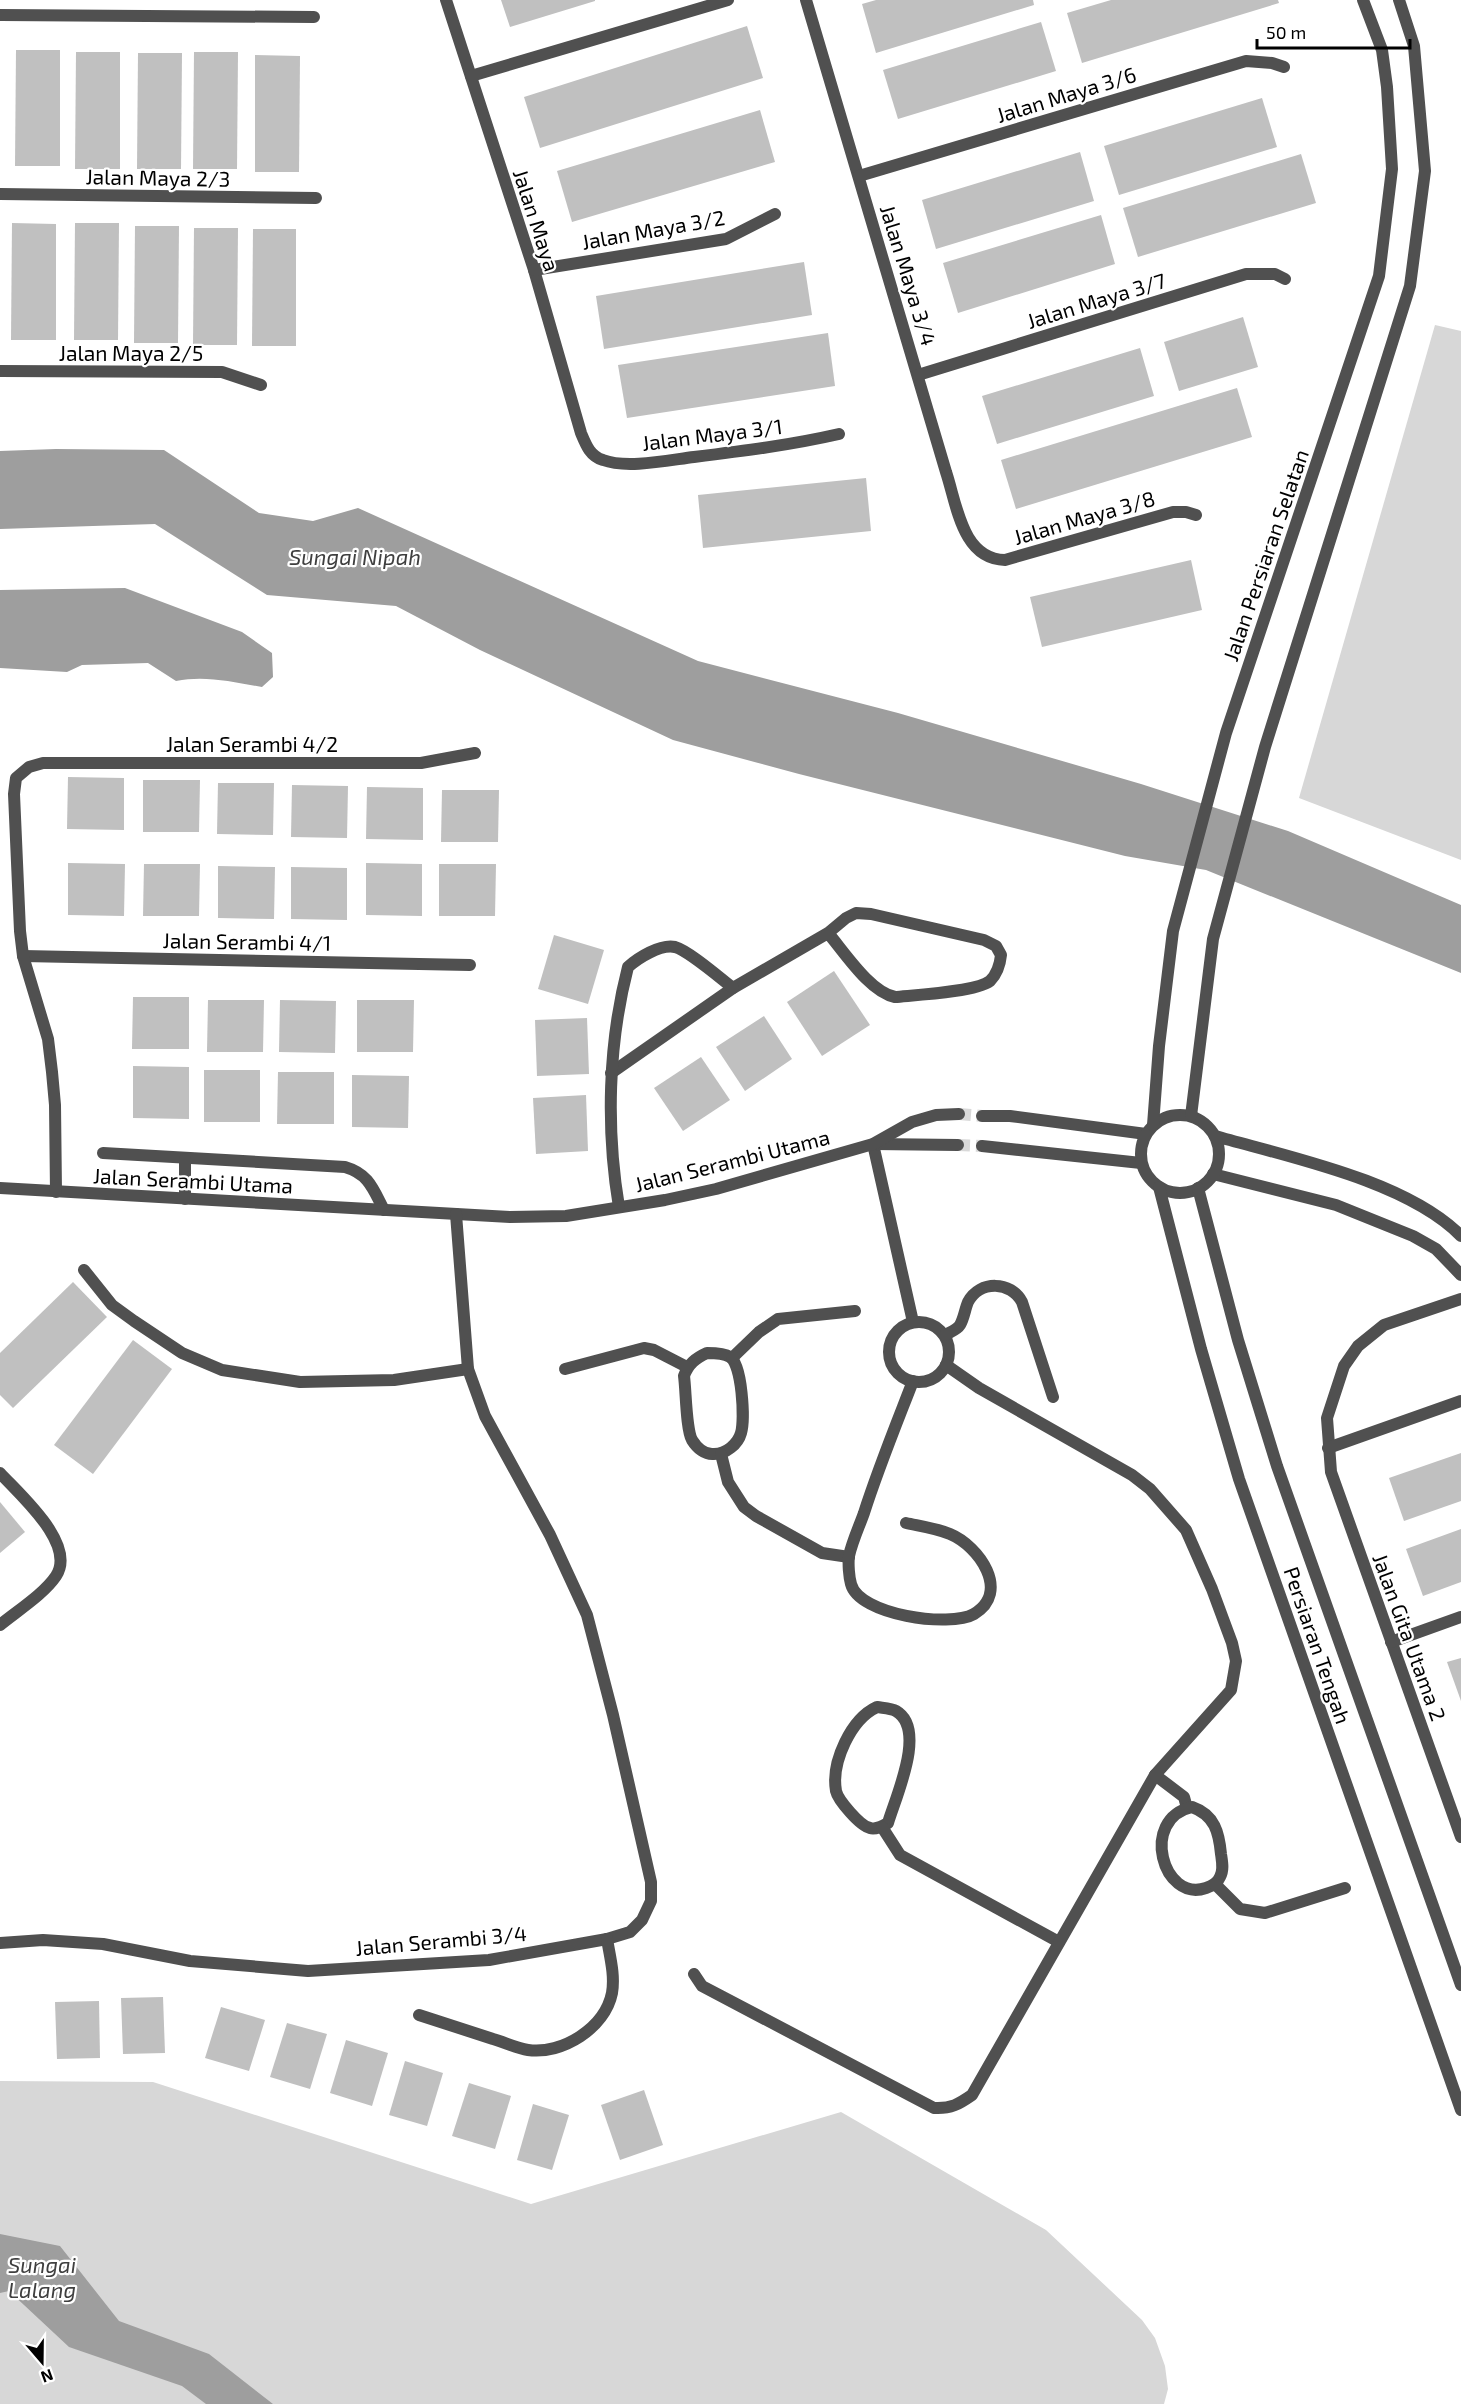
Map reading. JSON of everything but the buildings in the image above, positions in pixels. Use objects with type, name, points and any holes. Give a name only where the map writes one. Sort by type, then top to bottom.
[{"type":"street","name":"Jalan Maya","points":[[446,0],[534,270],[581,433],[590,452]]},
{"type":"street","points":[[471,76],[728,0]]},
{"type":"street","name":"Jalan Maya 3/4","points":[[806,0],[968,539],[984,556]]},
{"type":"street","name":"Jalan Persiaran Selatan","points":[[1142,1162],[1142,1143],[1150,1130],[1173,931],[1226,733],[1379,276],[1392,169],[1387,87],[1382,50],[1363,0]]},
{"type":"street","points":[[1191,1116],[1213,939],[1265,747],[1410,286],[1425,171],[1414,46],[1400,0]]},
{"type":"street","points":[[0,15],[315,17]]},
{"type":"street","name":"Jalan Maya 3/6","points":[[859,176],[1246,61],[1265,62],[1284,67]]},
{"type":"street","name":"Jalan Maya 2/3","points":[[0,194],[316,198]]},
{"type":"street","name":"Jalan Maya 3/2","points":[[534,270],[726,239],[775,214]]},
{"type":"street","name":"Jalan Maya 3/7","points":[[918,375],[1246,274],[1275,274],[1285,279]]},
{"type":"street","name":"Jalan Maya 2/5","points":[[0,372],[222,372],[261,386]]},
{"type":"street","name":"Jalan Maya 3/1","points":[[590,452],[602,460],[621,464],[671,460],[800,443],[839,434]]},
{"type":"street","name":"Jalan Maya 3/8","points":[[984,556],[1005,560],[1173,512],[1196,515]]},
{"type":"street","name":"Jalan Serambi 4/2","points":[[23,956],[14,794],[16,778],[29,767],[43,763],[62,762],[421,763],[475,753]]},
{"type":"street","points":[[611,1073],[733,988],[828,933],[856,913],[871,914],[984,940],[996,946],[1001,955],[1000,967],[988,982],[979,985],[960,990],[895,998],[885,995],[865,976],[828,933]]},
{"type":"street","points":[[619,1207],[612,1168],[611,1073],[628,967],[635,960],[665,947],[675,947],[733,988]]},
{"type":"street","points":[[23,956],[48,1039],[56,1105],[56,1192]]},
{"type":"street","name":"Jalan Serambi 4/1","points":[[23,956],[470,965]]},
{"type":"street","name":"Jalan Serambi Utama","points":[[0,1188],[510,1218],[566,1216],[716,1189],[873,1144],[912,1122],[936,1115],[958,1114]]},
{"type":"street","points":[[982,1116],[1010,1116],[1150,1130],[1171,1116],[1191,1116],[1209,1127],[1215,1136],[1219,1155],[1213,1174],[1198,1188],[1179,1193],[1159,1187],[1151,1180],[1142,1162],[982,1146]]},
{"type":"street","points":[[1215,1136],[1348,1173],[1426,1208],[1449,1223],[1461,1236]]},
{"type":"street","points":[[873,1144],[913,1322]]},
{"type":"street","name":"Jalan Serambi Utama","points":[[873,1144],[958,1145]]},
{"type":"street","name":"Jalan Serambi Utama","points":[[103,1153],[345,1167],[358,1171],[368,1179],[384,1210]]},
{"type":"street","points":[[185,1159],[185,1199]]},
{"type":"street","points":[[1213,1174],[1336,1205],[1413,1236],[1436,1248],[1461,1275]]},
{"type":"street","name":"Persiaran Tengah","points":[[1159,1187],[1201,1349],[1239,1479],[1461,2110]]},
{"type":"street","name":"Persiaran Tengah","points":[[1198,1188],[1238,1340],[1277,1466],[1461,1985]]},
{"type":"street","name":"Jalan Serambi 3/4","points":[[0,1943],[43,1941],[103,1944],[190,1961],[308,1971],[489,1960],[607,1939],[630,1932],[642,1920],[651,1901],[651,1882],[613,1715],[587,1615],[550,1535],[485,1416],[468,1369],[456,1214]]},
{"type":"street","points":[[84,1270],[112,1305],[134,1321],[182,1353],[222,1370],[300,1382],[394,1380],[468,1369]]},
{"type":"street","points":[[945,1335],[961,1324],[969,1301],[975,1293],[993,1286],[1009,1288],[1023,1302],[1053,1397]]},
{"type":"street","name":"Jalan Gita Utama 2","points":[[1460,1833],[1330,1472],[1327,1418],[1344,1366],[1358,1346],[1384,1326],[1461,1299]]},
{"type":"street","points":[[732,1358],[759,1332],[778,1319],[855,1311]]},
{"type":"street","points":[[913,1322],[929,1323],[945,1335],[949,1355],[946,1365],[932,1379],[913,1382],[896,1371],[891,1363],[888,1354],[893,1335],[900,1328],[913,1322]]},
{"type":"street","points":[[565,1369],[644,1348],[654,1350],[687,1367]]},
{"type":"street","points":[[707,1353],[728,1355],[732,1358],[739,1374],[743,1421],[738,1440],[721,1454],[708,1454],[699,1449],[693,1441],[684,1376],[687,1367],[696,1358],[707,1353]]},
{"type":"street","points":[[694,1974],[702,1986],[934,2108],[948,2109],[972,2095],[1155,1775],[1231,1690],[1236,1661],[1232,1643],[1212,1589],[1186,1530],[1150,1489],[1132,1475],[979,1388],[946,1365]]},
{"type":"street","points":[[906,1523],[949,1534],[963,1541],[984,1562],[989,1574],[991,1592],[986,1605],[974,1614],[961,1619],[941,1620],[886,1612],[856,1594],[851,1584],[849,1557],[870,1493],[913,1382]]},
{"type":"street","points":[[1328,1448],[1461,1401]]},
{"type":"street","points":[[721,1454],[728,1482],[744,1507],[750,1512],[822,1553],[849,1557]]},
{"type":"street","points":[[0,1473],[50,1529],[59,1544],[62,1561],[51,1581],[0,1625]]},
{"type":"street","points":[[1391,1642],[1461,1617]]},
{"type":"street","points":[[877,1707],[895,1710],[904,1719],[910,1747],[888,1823],[882,1827],[870,1828],[860,1822],[838,1798],[835,1788],[840,1749],[865,1712],[877,1707]]},
{"type":"street","points":[[1155,1775],[1184,1797],[1188,1808]]},
{"type":"street","points":[[1188,1808],[1199,1809],[1215,1825],[1219,1835],[1223,1865],[1220,1877],[1215,1884],[1198,1891],[1180,1886],[1164,1861],[1161,1846],[1164,1826],[1172,1816],[1188,1808]]},
{"type":"street","points":[[882,1827],[900,1855],[1059,1942]]},
{"type":"street","points":[[1215,1884],[1240,1909],[1265,1913],[1345,1888]]},
{"type":"street","points":[[419,2015],[528,2050],[550,2050],[573,2042],[604,2013],[612,1995],[613,1976],[607,1939]]},
{"type":"shaded area","points":[[1435,325],[1461,331],[1461,860],[1299,798]]},
{"type":"shaded area","points":[[0,2081],[153,2082],[531,2204],[841,2112],[1046,2230],[1142,2320],[1155,2338],[1165,2366],[1168,2389],[1164,2404],[0,2404]]},
{"type":"water","name":"Sungai Nipah","points":[[164,450],[259,513],[313,521],[358,508],[698,661],[898,713],[1141,784],[1288,831],[1461,905],[1461,973],[1206,870],[1125,856],[673,740],[480,650],[396,606],[267,595],[155,524],[0,529],[0,451]]},
{"type":"water","points":[[125,588],[242,632],[272,653],[273,677],[262,687],[208,679],[176,681],[148,663],[82,665],[67,672],[0,668],[0,590]]},
{"type":"water","name":"Sungai Lalang","points":[[0,2234],[60,2246],[119,2321],[209,2354],[273,2404],[206,2404],[182,2386],[69,2347],[9,2291],[0,2293]]},
{"type":"tunnel","points":[[959,1114],[982,1116]]},
{"type":"tunnel","points":[[958,1145],[982,1146]]}]
